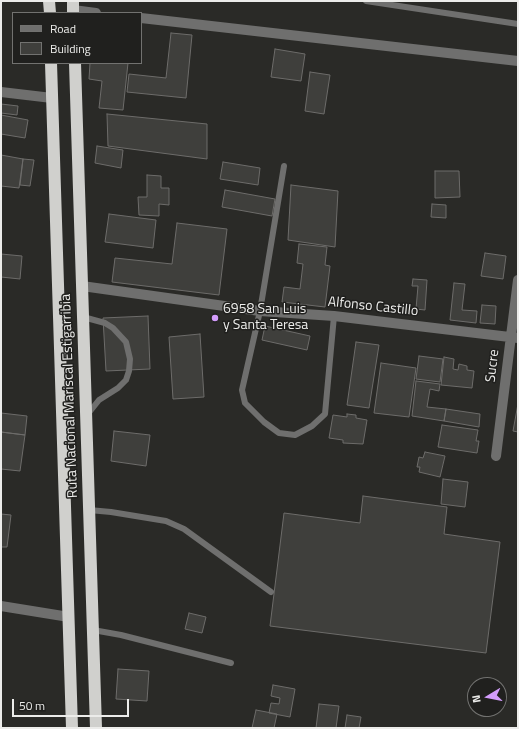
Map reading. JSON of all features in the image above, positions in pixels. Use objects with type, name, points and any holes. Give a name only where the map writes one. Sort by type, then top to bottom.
[{"type":"highway","points":[[49,1],[50,12]]},
{"type":"highway","name":"Ruta Nacional Mariscal Estigarribia","points":[[51,64],[72,728]]},
{"type":"highway","name":"Ruta Nacional Mariscal Estigarribia","points":[[75,64],[96,728]]},
{"type":"street","points":[[73,8],[91,12]]},
{"type":"street","points":[[142,18],[518,61]]},
{"type":"street","points":[[1,92],[52,98]]},
{"type":"street","name":"Sucre","points":[[496,456],[514,338],[518,280]]},
{"type":"street","name":"Alfonso Castillo","points":[[82,286],[260,311],[334,316],[514,338]]},
{"type":"street","points":[[1,606],[69,617]]},
{"type":"lane","points":[[366,1],[518,24]]},
{"type":"lane","points":[[284,166],[260,311],[242,390],[245,403],[264,422],[280,433],[295,435],[312,426],[325,414],[334,316]]},
{"type":"lane","points":[[83,317],[105,323],[113,328],[126,342],[130,359],[129,371],[126,380],[118,388],[99,400],[86,416]]},
{"type":"lane","points":[[89,510],[166,521],[184,529],[271,592]]},
{"type":"lane","points":[[93,630],[121,635],[231,663]]},
{"type":"building","points":[[171,33],[192,35],[186,98],[127,92],[129,74],[166,78]]},
{"type":"building","points":[[275,49],[305,54],[301,81],[271,77]]},
{"type":"building","points":[[90,64],[128,64],[123,110],[99,108],[102,81],[89,79]]},
{"type":"building","points":[[310,72],[330,75],[324,114],[305,111]]},
{"type":"building","points":[[1,104],[18,106],[17,115],[1,113]]},
{"type":"building","points":[[107,114],[207,124],[207,159],[108,146]]},
{"type":"building","points":[[1,115],[28,120],[25,138],[1,134]]},
{"type":"building","points":[[97,146],[123,150],[121,168],[95,163]]},
{"type":"building","points":[[1,155],[23,159],[19,188],[1,186]]},
{"type":"building","points":[[23,159],[34,160],[30,186],[20,185]]},
{"type":"building","points":[[223,162],[260,168],[258,185],[220,179]]},
{"type":"building","points":[[435,171],[459,171],[460,197],[435,198]]},
{"type":"building","points":[[147,175],[161,176],[161,188],[169,188],[169,205],[159,204],[159,216],[139,215],[138,197],[147,197]]},
{"type":"building","points":[[291,185],[338,191],[335,247],[288,240]]},
{"type":"building","points":[[225,190],[275,199],[272,216],[222,207]]},
{"type":"building","points":[[432,204],[446,205],[446,218],[431,217]]},
{"type":"building","points":[[109,214],[156,220],[153,248],[105,242]]},
{"type":"building","points":[[177,223],[227,229],[219,295],[112,282],[115,258],[172,264]]},
{"type":"building","points":[[299,244],[327,247],[325,265],[330,266],[325,307],[282,302],[284,287],[300,289],[303,264],[297,263]]},
{"type":"building","points":[[485,253],[506,256],[503,279],[481,276]]},
{"type":"building","points":[[1,254],[22,256],[20,279],[1,277]]},
{"type":"building","points":[[413,279],[427,280],[425,310],[416,309],[418,286],[412,286]]},
{"type":"building","points":[[454,283],[465,284],[462,310],[477,311],[476,323],[450,320]]},
{"type":"building","points":[[482,305],[496,306],[495,324],[480,323]]},
{"type":"building","points":[[148,316],[150,369],[106,371],[103,318]]},
{"type":"building","points":[[265,326],[310,336],[307,350],[262,340]]},
{"type":"building","points":[[200,334],[204,397],[173,399],[169,337]]},
{"type":"building","points":[[356,342],[379,345],[369,408],[347,405]]},
{"type":"building","points":[[419,356],[443,359],[440,382],[416,379]]},
{"type":"building","points":[[444,357],[454,359],[453,369],[458,370],[459,364],[467,366],[467,370],[474,371],[472,388],[441,385]]},
{"type":"building","points":[[381,363],[416,368],[409,417],[374,413]]},
{"type":"building","points":[[416,381],[440,384],[439,391],[430,389],[427,407],[446,409],[444,421],[412,416]]},
{"type":"building","points":[[518,404],[518,432],[513,431]]},
{"type":"building","points":[[446,409],[480,414],[479,427],[444,421]]},
{"type":"building","points":[[1,413],[27,416],[25,435],[1,432]]},
{"type":"building","points":[[347,414],[356,415],[356,418],[367,420],[363,444],[343,443],[343,440],[329,438],[333,415],[347,417]]},
{"type":"building","points":[[442,425],[478,430],[476,441],[479,441],[477,453],[438,447]]},
{"type":"building","points":[[114,431],[150,435],[146,466],[111,461]]},
{"type":"building","points":[[1,432],[25,435],[20,471],[1,469]]},
{"type":"building","points":[[425,452],[445,456],[440,477],[419,472],[420,467],[417,467],[419,457],[423,458]]},
{"type":"building","points":[[443,479],[468,482],[465,507],[441,504]]},
{"type":"building","points":[[363,496],[447,507],[444,534],[500,542],[486,653],[270,626],[284,513],[360,523]]},
{"type":"building","points":[[1,514],[11,515],[7,547],[1,547]]},
{"type":"building","points":[[189,613],[206,617],[202,633],[185,629]]},
{"type":"building","points":[[118,669],[149,671],[147,701],[116,699]]},
{"type":"building","points":[[273,685],[295,689],[290,717],[269,713],[271,703],[279,704],[280,698],[271,696]]},
{"type":"building","points":[[319,704],[339,706],[336,728],[316,728]]},
{"type":"building","points":[[256,710],[277,714],[274,728],[252,728]]},
{"type":"building","points":[[347,715],[361,717],[359,728],[345,728]]},
{"type":"place","name":"6958 San Luis y Santa Teresa","points":[[215,318]]}]
